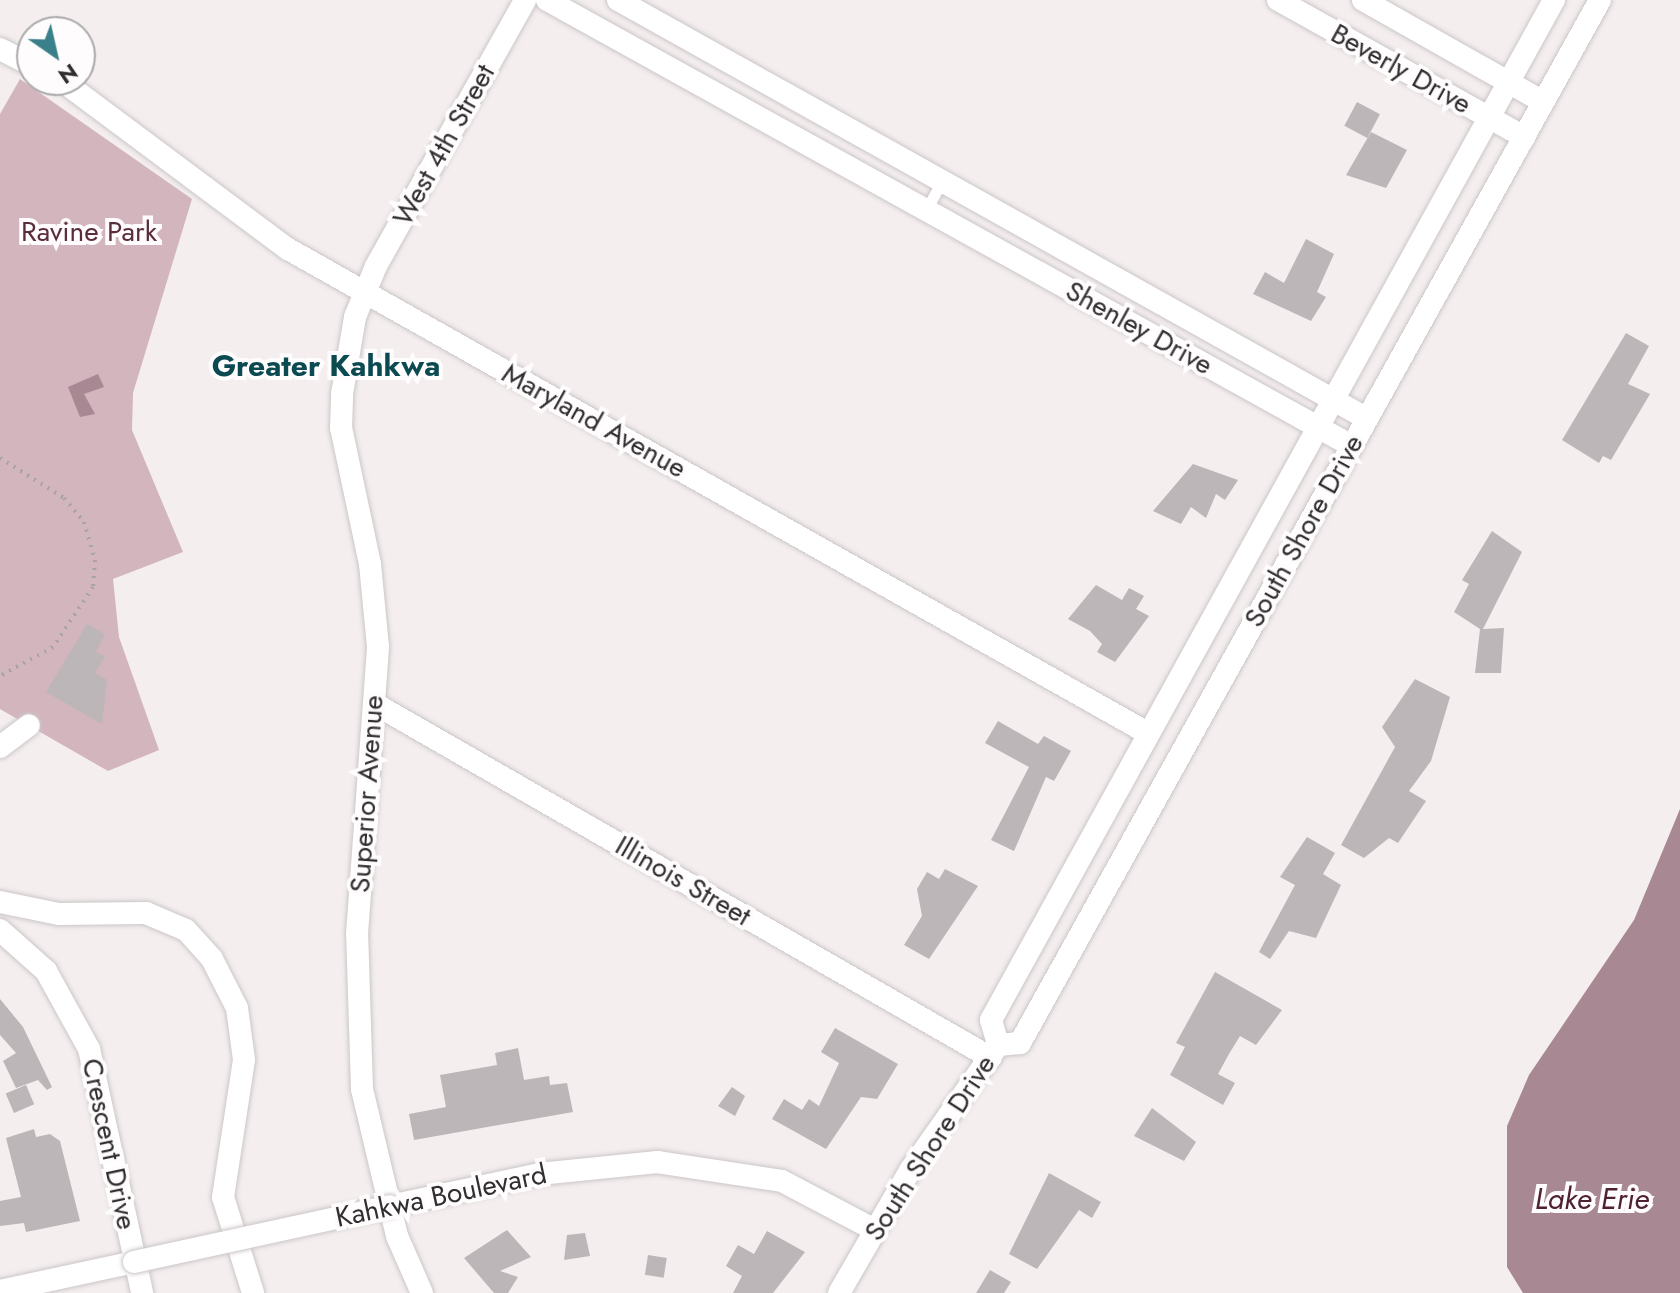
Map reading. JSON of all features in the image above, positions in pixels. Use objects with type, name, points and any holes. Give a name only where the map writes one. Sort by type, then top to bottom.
[{"type":"street","name":"West 4th Street","points":[[365,292],[525,0]]},
{"type":"street","name":"Shenley Drive","points":[[547,0],[1352,446]]},
{"type":"street","name":"Shenley Drive","points":[[618,0],[1366,418]]},
{"type":"street","name":"Beverly Drive","points":[[1278,0],[1524,137]]},
{"type":"street","name":"Beverly Drive","points":[[1363,0],[1543,102]]},
{"type":"street","name":"South Shore Drive","points":[[994,1051],[988,1028],[1146,732],[1554,0]]},
{"type":"street","name":"South Shore Drive","points":[[839,1293],[875,1230],[994,1051],[1020,1043],[1600,0]]},
{"type":"street","name":"Maryland Avenue","points":[[82,96],[264,233],[1146,732]]},
{"type":"street","name":"Superior Avenue","points":[[365,292],[349,345],[341,428],[370,564],[375,704],[358,1008],[362,1089],[390,1206],[422,1293]]},
{"type":"street","name":"Illinois Street","points":[[375,704],[994,1051]]},
{"type":"street","points":[[0,747],[29,725]]},
{"type":"street","points":[[0,902],[59,914],[146,913],[186,930],[212,959],[237,1008],[244,1060],[223,1197],[253,1293]]},
{"type":"street","name":"Crescent Drive","points":[[0,930],[46,971],[89,1049],[142,1293]]},
{"type":"street","name":"Kahkwa Boulevard","points":[[0,1291],[539,1174],[657,1162],[782,1181],[875,1230]]},
{"type":"lane","points":[[926,210],[942,181]]},
{"type":"path","points":[[0,458],[64,498],[84,522],[95,560],[93,587],[53,647],[0,676]]},
{"type":"green space","name":"Ravine Park","points":[[16,86],[16,96],[44,96],[192,199],[133,393],[132,430],[183,552],[113,579],[119,637],[159,750],[108,771],[0,709],[0,114]]},
{"type":"water","points":[[98,374],[104,387],[84,394],[95,414],[80,417],[68,387]]},
{"type":"water","name":"Lake Erie","points":[[1680,809],[1680,1293],[1523,1293],[1507,1267],[1507,1126],[1529,1075],[1634,920]]},
{"type":"building","points":[[1357,102],[1380,114],[1367,138],[1344,126]]},
{"type":"building","points":[[1371,132],[1407,150],[1386,188],[1346,175]]},
{"type":"building","points":[[1306,239],[1334,254],[1317,292],[1326,297],[1311,321],[1253,294],[1265,272],[1284,283]]},
{"type":"building","points":[[1626,333],[1649,346],[1628,384],[1650,394],[1611,460],[1603,456],[1599,463],[1562,440]]},
{"type":"building","points":[[1193,464],[1238,480],[1225,500],[1216,494],[1206,518],[1191,507],[1181,524],[1153,511]]},
{"type":"building","points":[[1492,531],[1522,552],[1483,629],[1504,628],[1501,673],[1475,673],[1480,629],[1454,612],[1469,584],[1462,580]]},
{"type":"building","points":[[1096,585],[1122,600],[1129,588],[1144,596],[1136,609],[1149,616],[1115,662],[1097,652],[1102,644],[1090,631],[1068,619]]},
{"type":"building","points":[[87,624],[105,634],[96,652],[105,656],[95,673],[107,680],[102,724],[46,692]]},
{"type":"building","points":[[1415,679],[1450,697],[1431,761],[1409,791],[1426,801],[1398,843],[1389,838],[1364,858],[1341,845],[1395,747],[1382,727]]},
{"type":"building","points":[[998,721],[1038,744],[1044,736],[1071,751],[1054,781],[1046,777],[1014,851],[991,840],[1029,767],[985,743]]},
{"type":"building","points":[[1307,837],[1335,853],[1323,874],[1341,885],[1316,938],[1289,931],[1270,959],[1259,952],[1295,885],[1280,877]]},
{"type":"building","points":[[945,869],[978,886],[929,959],[904,945],[922,916],[917,889],[927,872],[939,879]]},
{"type":"building","points":[[1215,972],[1282,1010],[1256,1045],[1240,1036],[1218,1074],[1235,1083],[1223,1105],[1170,1075],[1185,1047],[1176,1043]]},
{"type":"building","points":[[0,999],[23,1027],[52,1087],[47,1090],[38,1080],[16,1088],[3,1061],[16,1053],[0,1035]]},
{"type":"building","points":[[835,1028],[898,1064],[877,1099],[861,1097],[826,1149],[772,1119],[784,1099],[802,1110],[809,1099],[819,1106],[839,1063],[821,1052]]},
{"type":"building","points":[[518,1048],[524,1080],[549,1076],[550,1085],[567,1083],[573,1112],[414,1140],[409,1114],[446,1107],[440,1075],[497,1065],[495,1053]]},
{"type":"building","points":[[26,1085],[34,1104],[14,1113],[6,1094]]},
{"type":"building","points":[[732,1087],[745,1096],[735,1116],[718,1106]]},
{"type":"building","points":[[1152,1108],[1196,1142],[1184,1161],[1134,1136]]},
{"type":"building","points":[[34,1129],[36,1137],[50,1134],[60,1141],[80,1221],[26,1232],[24,1223],[0,1226],[0,1201],[21,1197],[6,1138]]},
{"type":"building","points":[[1049,1173],[1101,1202],[1092,1218],[1079,1210],[1037,1269],[1009,1254]]},
{"type":"building","points":[[507,1230],[531,1257],[500,1271],[518,1277],[508,1293],[494,1293],[464,1258]]},
{"type":"building","points":[[767,1231],[805,1252],[773,1293],[733,1293],[742,1276],[726,1266],[738,1245],[754,1254]]},
{"type":"building","points":[[585,1233],[590,1256],[564,1260],[567,1235]]},
{"type":"building","points":[[648,1255],[667,1258],[664,1278],[645,1275]]},
{"type":"building","points":[[990,1270],[1011,1282],[1004,1293],[976,1293]]},
{"type":"district","name":"Greater Kahkwa","points":[[326,366]]}]
